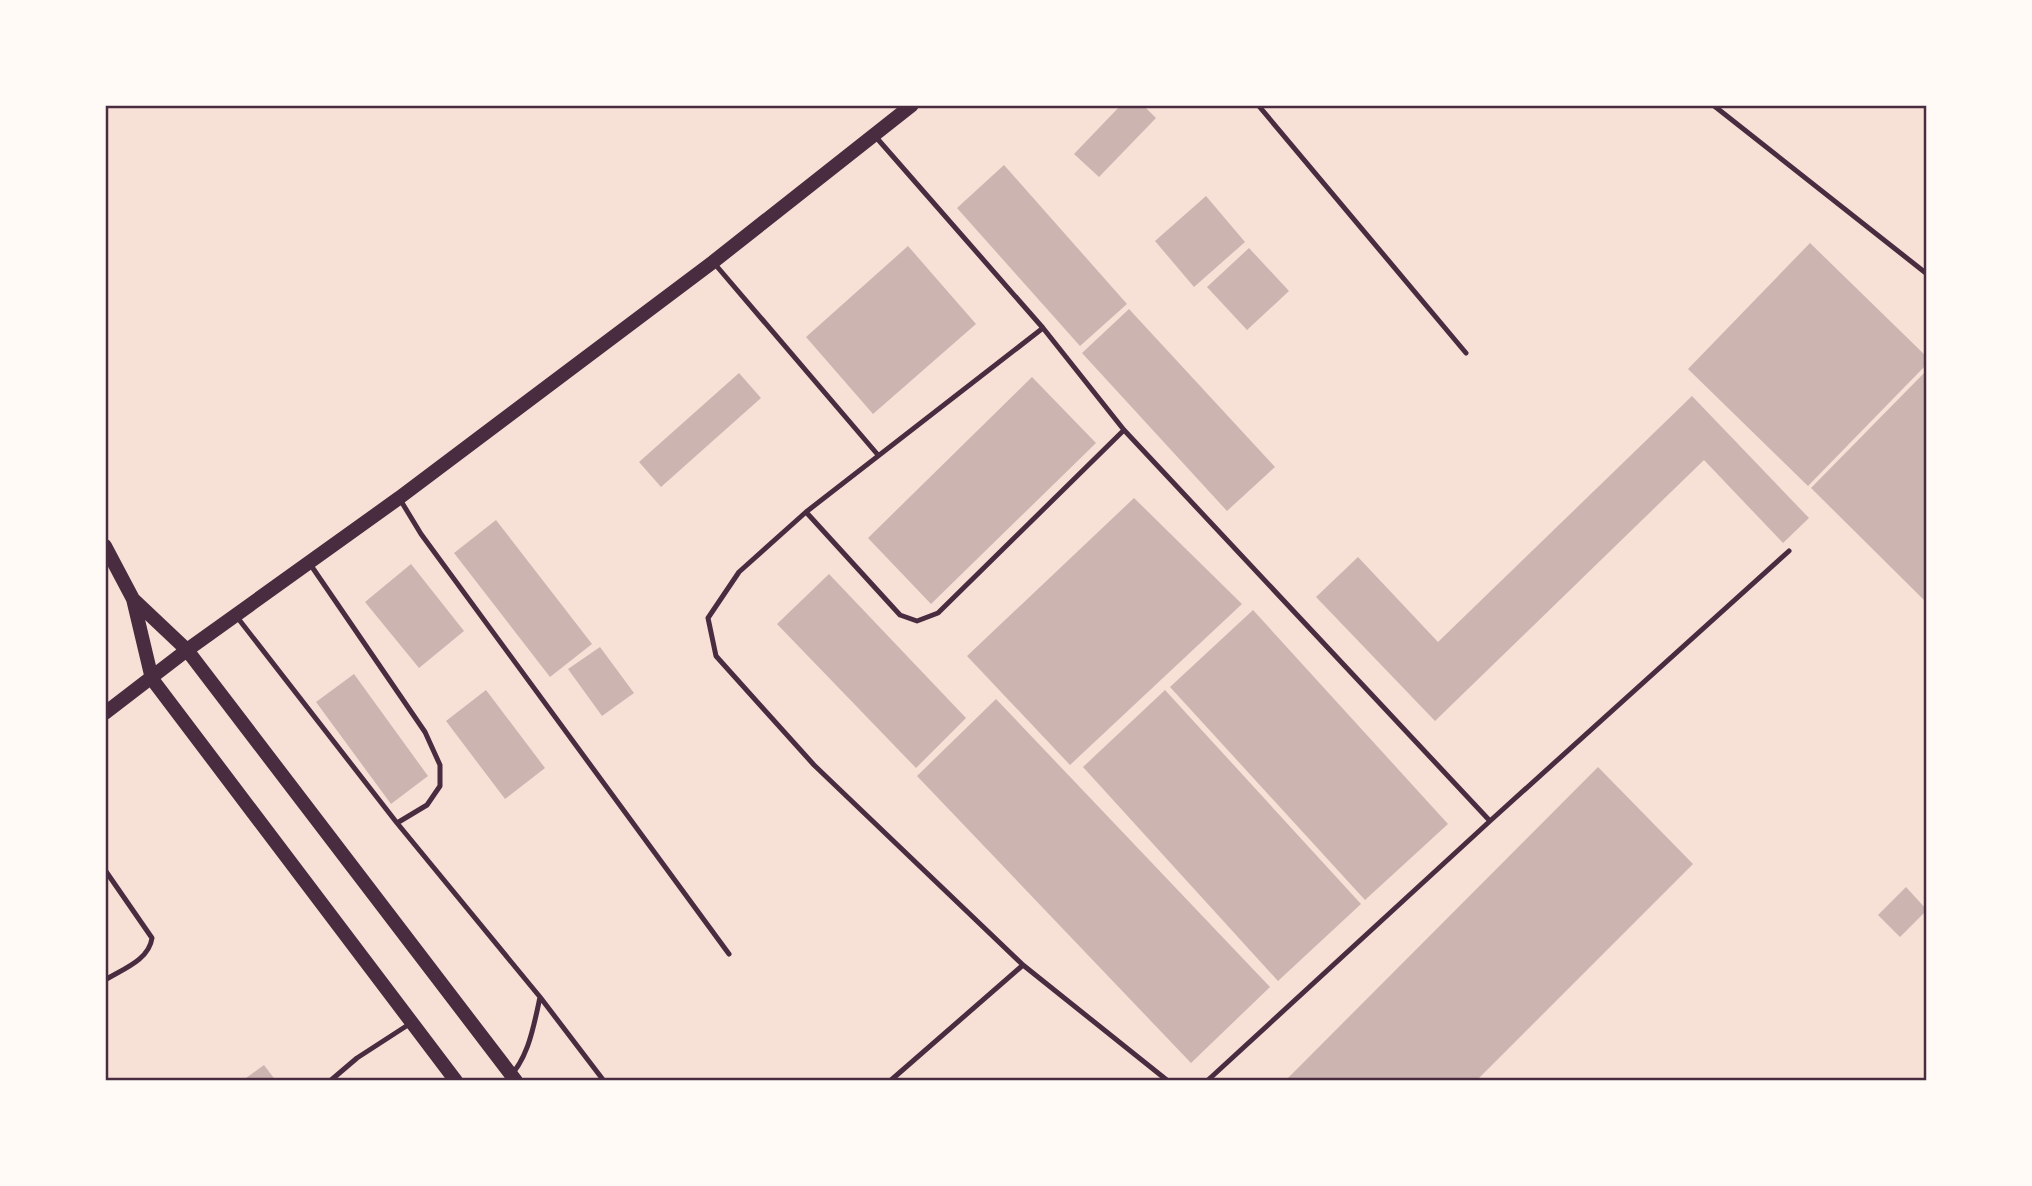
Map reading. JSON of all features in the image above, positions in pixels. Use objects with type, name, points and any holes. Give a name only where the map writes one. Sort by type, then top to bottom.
[{"type":"main road","points":[[105,713],[187,650],[399,498],[713,262],[912,105]]},
{"type":"main road","points":[[105,546],[133,599],[152,679],[456,1081]]},
{"type":"main road","points":[[133,599],[187,650],[511,1079]]},
{"type":"lane","points":[[1258,105],[1466,353]]},
{"type":"lane","points":[[1713,105],[1927,274]]},
{"type":"lane","points":[[1721,112],[1727,105]]},
{"type":"lane","points":[[875,135],[1043,328],[1124,430],[1490,821]]},
{"type":"lane","points":[[713,262],[878,455]]},
{"type":"lane","points":[[1043,328],[806,513],[739,572],[708,618],[716,656],[814,765],[1023,965],[1168,1081]]},
{"type":"lane","points":[[806,513],[900,615],[917,621],[937,612],[1124,430]]},
{"type":"lane","points":[[399,498],[421,534],[729,954]]},
{"type":"lane","points":[[1207,1081],[1789,551]]},
{"type":"lane","points":[[309,562],[425,733],[440,765],[440,786],[427,805],[397,823]]},
{"type":"lane","points":[[236,615],[397,823],[540,997],[604,1081]]},
{"type":"lane","points":[[105,870],[152,938],[151,947],[145,956],[105,980]]},
{"type":"lane","points":[[890,1081],[1023,965]]},
{"type":"lane","points":[[511,1079],[532,1036],[540,997]]},
{"type":"lane","points":[[330,1081],[357,1058],[411,1023]]},
{"type":"building","points":[[1121,105],[1143,105],[1156,118],[1099,177],[1074,154]]},
{"type":"building","points":[[1004,165],[1127,304],[1080,346],[957,208]]},
{"type":"building","points":[[1206,196],[1245,242],[1194,287],[1155,241]]},
{"type":"building","points":[[1810,243],[1927,357],[1927,364],[1808,486],[1688,369]]},
{"type":"building","points":[[908,246],[976,324],[873,414],[806,337]]},
{"type":"building","points":[[1249,248],[1289,291],[1247,330],[1207,287]]},
{"type":"building","points":[[1129,309],[1275,467],[1227,511],[1082,353]]},
{"type":"building","points":[[1927,370],[1927,603],[1811,488]]},
{"type":"building","points":[[739,373],[761,398],[661,487],[639,462]]},
{"type":"building","points":[[1032,377],[1096,443],[931,604],[868,538]]},
{"type":"building","points":[[1692,396],[1809,518],[1783,543],[1704,460],[1435,721],[1316,597],[1358,557],[1438,642]]},
{"type":"building","points":[[1134,498],[1242,604],[1070,765],[967,656]]},
{"type":"building","points":[[496,520],[592,644],[550,677],[454,553]]},
{"type":"building","points":[[411,564],[464,631],[419,668],[365,602]]},
{"type":"building","points":[[829,574],[966,718],[916,768],[777,624]]},
{"type":"building","points":[[1253,610],[1448,824],[1365,900],[1170,687]]},
{"type":"building","points":[[600,647],[634,693],[602,716],[568,669]]},
{"type":"building","points":[[354,674],[428,776],[391,804],[316,702]]},
{"type":"building","points":[[486,690],[545,768],[505,799],[446,721]]},
{"type":"building","points":[[1165,690],[1361,904],[1278,981],[1083,767]]},
{"type":"building","points":[[996,699],[1270,987],[1191,1063],[917,776]]},
{"type":"building","points":[[1598,767],[1693,864],[1476,1081],[1285,1081]]},
{"type":"building","points":[[1906,887],[1927,910],[1900,937],[1878,915]]},
{"type":"building","points":[[264,1065],[276,1081],[242,1081]]}]
